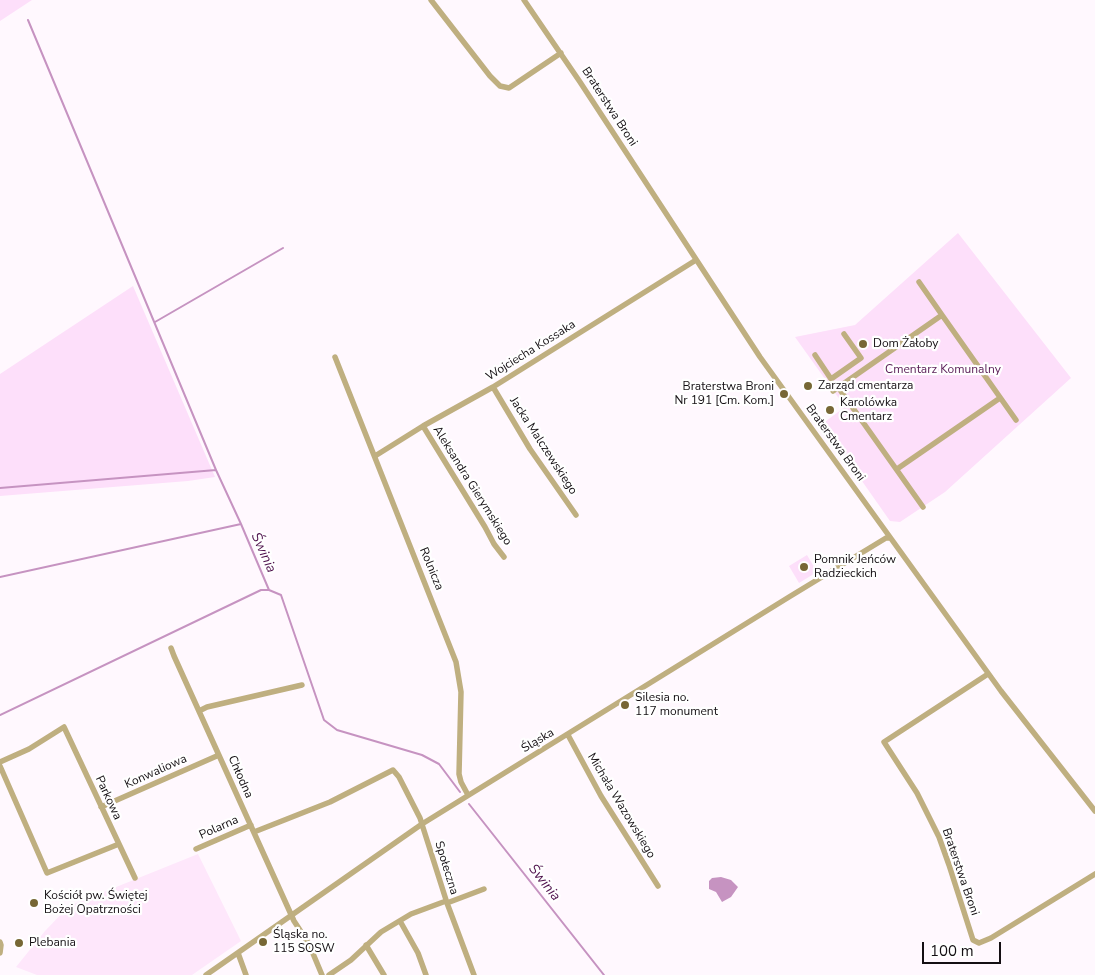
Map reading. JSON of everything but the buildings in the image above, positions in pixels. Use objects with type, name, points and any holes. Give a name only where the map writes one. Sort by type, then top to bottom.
[{"type":"street","points":[[431,0],[490,76],[500,86],[509,88],[561,53]]},
{"type":"street","name":"Braterstwa Broni","points":[[524,0],[561,53],[760,357],[988,674],[1095,811]]},
{"type":"street","name":"Wojciecha Kossaka","points":[[375,456],[423,426],[493,387],[696,260]]},
{"type":"street","points":[[919,282],[1016,420]]},
{"type":"street","points":[[836,388],[942,315]]},
{"type":"street","points":[[844,334],[867,367]]},
{"type":"street","points":[[815,355],[836,388],[923,507]]},
{"type":"street","name":"Rolnicza","points":[[336,357],[456,662],[461,692],[460,778],[468,795]]},
{"type":"street","points":[[831,379],[860,358]]},
{"type":"street","name":"Jacka Malczewskiego","points":[[493,387],[530,449],[576,515]]},
{"type":"street","points":[[896,469],[1000,398]]},
{"type":"street","name":"Aleksandra Gierymskiego","points":[[423,426],[494,544],[504,557]]},
{"type":"street","name":"Śląska","points":[[206,975],[422,824],[789,597],[886,538],[890,538]]},
{"type":"street","name":"Chłodna","points":[[172,648],[254,832],[292,914],[309,944],[322,975]]},
{"type":"street","name":"Braterstwa Broni","points":[[988,674],[884,742],[916,793],[941,842],[973,940],[978,943],[991,938],[1095,874]]},
{"type":"street","points":[[199,711],[207,707],[302,685]]},
{"type":"street","name":"Parkowa","points":[[0,764],[29,749],[64,727],[135,878]]},
{"type":"street","name":"Michała Wazowskiego","points":[[568,735],[601,796],[658,886]]},
{"type":"street","name":"Konwaliowa","points":[[101,807],[219,755]]},
{"type":"street","points":[[0,764],[47,874],[119,844]]},
{"type":"street","name":"Społeczna","points":[[254,832],[330,802],[393,770],[399,776],[422,824],[446,902],[474,975]]},
{"type":"street","name":"Polarna","points":[[196,849],[251,825]]},
{"type":"street","points":[[329,975],[345,964],[382,932],[411,914],[484,889]]},
{"type":"street","points":[[400,921],[418,953],[426,975]]},
{"type":"street","points":[[0,942],[0,953]]},
{"type":"street","points":[[366,945],[384,975]]},
{"type":"street","points":[[238,953],[246,975]]},
{"type":"shaded area","points":[[198,854],[241,941],[192,975],[37,975],[16,967],[45,931],[69,906]]},
{"type":"shaded area","points":[[721,877],[731,880],[738,887],[731,897],[722,902],[716,892],[709,889],[709,881],[712,878]]},
{"type":"green space","points":[[0,0],[32,0],[0,21]]},
{"type":"green space","name":"Cmentarz Komunalny","points":[[958,233],[1071,378],[945,492],[900,522],[890,521],[822,424],[845,407],[795,337],[855,325]]},
{"type":"green space","points":[[133,286],[215,477],[188,481],[0,496],[0,374]]},
{"type":"green space","points":[[807,555],[817,572],[799,583],[789,566]]},
{"type":"waterway","points":[[28,20],[216,470]]},
{"type":"waterway","points":[[155,322],[283,248]]},
{"type":"waterway","name":"Świnia","points":[[0,488],[216,470],[269,590],[281,595],[324,720],[337,730],[422,755],[439,764],[460,792]]},
{"type":"waterway","points":[[0,577],[241,524]]},
{"type":"waterway","points":[[0,715],[261,590],[269,590]]},
{"type":"waterway","name":"Świnia","points":[[469,804],[604,975]]},
{"type":"place","name":"Dom Żałoby","points":[[863,344]]},
{"type":"place","name":"Zarząd cmentarza","points":[[808,386]]},
{"type":"place","name":"Braterstwa Broni Nr 191 [Cm. Kom.]","points":[[784,394]]},
{"type":"place","name":"Karolówka Cmentarz","points":[[830,410]]},
{"type":"place","name":"Pomnik Jeńców Radzieckich","points":[[804,567]]},
{"type":"place","name":"Silesia no. 117 monument","points":[[625,705]]},
{"type":"place","name":"Kościół pw. Świętej Bożej Opatrzności","points":[[34,903]]},
{"type":"place","name":"Śląska no. 115 SOSW","points":[[263,942]]},
{"type":"place","name":"Plebania","points":[[19,943]]}]
